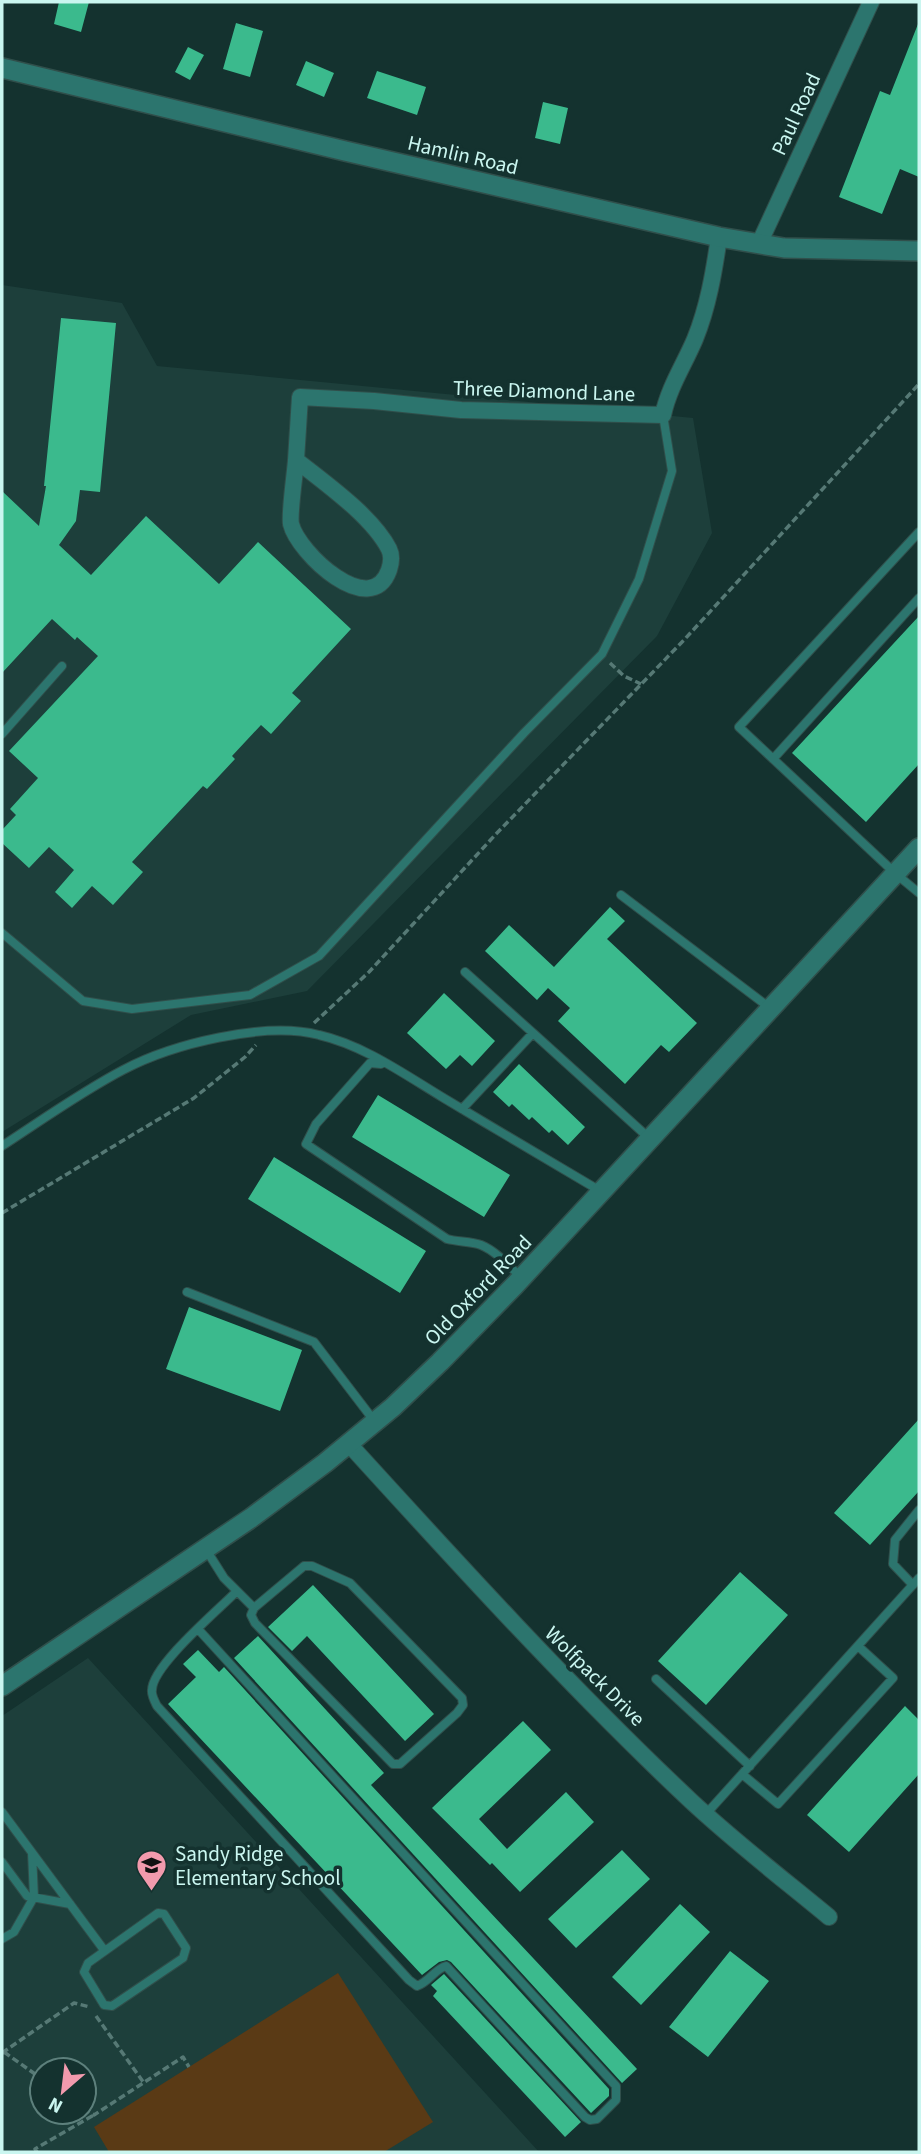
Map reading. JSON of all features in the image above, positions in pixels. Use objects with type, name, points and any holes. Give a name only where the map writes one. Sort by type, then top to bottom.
[{"type":"street","name":"Paul Road","points":[[759,244],[871,2]]},
{"type":"street","name":"Hamlin Road","points":[[2,68],[719,237],[784,248],[919,251]]},
{"type":"street","name":"Three Diamond Lane","points":[[296,460],[365,518],[390,551],[391,565],[387,577],[378,585],[362,589],[346,584],[320,565],[295,534],[290,521],[300,397],[461,410],[663,415],[668,393],[695,340],[705,309],[719,237]]},
{"type":"street","name":"Old Oxford Road","points":[[2,1686],[251,1518],[375,1422],[440,1362],[522,1278],[919,848]]},
{"type":"street","name":"Wolfpack Drive","points":[[349,1444],[555,1668],[706,1814],[830,1917]]},
{"type":"lane","points":[[2,933],[83,1002],[132,1009],[250,995],[319,956],[524,733],[601,654],[639,579],[672,471],[663,415]]},
{"type":"lane","points":[[919,532],[739,727],[895,874],[919,893]]},
{"type":"lane","points":[[772,759],[919,598]]},
{"type":"lane","points":[[2,734],[62,666]]},
{"type":"lane","points":[[621,895],[770,1008]]},
{"type":"lane","points":[[465,972],[650,1139]]},
{"type":"lane","points":[[2,1146],[125,1069],[178,1049],[225,1037],[267,1031],[303,1032],[334,1039],[388,1064],[601,1192]]},
{"type":"lane","points":[[462,1109],[533,1033]]},
{"type":"lane","points":[[388,1064],[370,1063],[316,1124],[306,1144],[447,1239],[480,1244],[522,1278]]},
{"type":"lane","points":[[187,1292],[314,1342],[375,1422]]},
{"type":"lane","points":[[706,1814],[916,1581],[893,1564],[895,1540],[919,1510]]},
{"type":"lane","points":[[205,1548],[236,1592],[254,1608]]},
{"type":"lane","points":[[304,1566],[330,1573],[351,1583],[462,1698],[463,1705],[400,1764],[393,1764],[255,1623],[251,1615],[254,1608],[304,1566]]},
{"type":"lane","points":[[198,1629],[616,2086],[616,2100],[597,2119],[584,2117],[446,1966],[441,1967],[425,1983],[417,1986],[409,1980],[156,1706],[151,1691],[156,1676],[166,1662],[198,1629],[236,1592]]},
{"type":"lane","points":[[742,1774],[778,1804],[884,1688],[893,1678],[858,1646]]},
{"type":"lane","points":[[656,1679],[750,1766]]},
{"type":"lane","points":[[2,1812],[104,1950]]},
{"type":"lane","points":[[2,1939],[14,1932],[34,1897],[32,1850]]},
{"type":"lane","points":[[2,1862],[27,1896],[70,1904]]},
{"type":"lane","points":[[158,1913],[164,1914],[186,1948],[183,1958],[112,2006],[104,2005],[83,1972],[88,1963],[104,1950],[158,1913]]},
{"type":"path","points":[[303,1032],[369,972],[919,384]]},
{"type":"path","points":[[601,654],[615,669],[641,684]]},
{"type":"path","points":[[2,1213],[194,1098],[245,1057],[267,1031]]},
{"type":"path","points":[[28,2070],[2,2052],[74,2003],[89,2005],[144,2083]]},
{"type":"path","points":[[98,2112],[184,2057],[189,2067]]},
{"type":"path","points":[[37,2152],[35,2149],[75,2126]]},
{"type":"shaded area","points":[[2,285],[122,303],[157,366],[693,418],[712,533],[657,636],[307,991],[191,1015],[2,1132]]},
{"type":"shaded area","name":"Sandy Ridge Elementary School","points":[[88,1658],[539,2152],[2,2152],[2,1716]]},
{"type":"shaded area","points":[[338,1973],[433,2122],[384,2152],[109,2152],[94,2127]]},
{"type":"building","points":[[59,2],[89,2],[81,32],[54,24]]},
{"type":"building","points":[[236,23],[263,31],[250,77],[223,69]]},
{"type":"building","points":[[918,24],[919,177],[900,169],[882,214],[839,197],[880,91],[890,95]]},
{"type":"building","points":[[188,47],[204,55],[190,80],[175,72]]},
{"type":"building","points":[[306,61],[334,73],[324,97],[296,85]]},
{"type":"building","points":[[377,71],[426,87],[417,115],[367,98]]},
{"type":"building","points":[[543,102],[568,108],[560,144],[535,138]]},
{"type":"building","points":[[61,318],[116,323],[100,492],[80,490],[76,521],[59,545],[91,575],[146,516],[219,584],[258,542],[351,629],[292,693],[301,701],[271,734],[261,725],[232,756],[235,759],[207,789],[203,786],[132,862],[143,872],[113,905],[92,886],[72,908],[55,892],[74,870],[49,847],[29,868],[2,843],[2,830],[16,815],[10,809],[38,778],[9,751],[98,656],[52,619],[2,673],[2,491],[39,526],[46,486]]},
{"type":"building","points":[[919,616],[919,764],[866,822],[792,753]]},
{"type":"building","points":[[610,907],[625,921],[607,939],[697,1023],[669,1052],[661,1045],[625,1084],[558,1021],[570,1008],[548,988],[537,1000],[485,951],[509,925],[554,967]]},
{"type":"building","points":[[444,993],[495,1041],[472,1066],[460,1055],[446,1069],[407,1033]]},
{"type":"building","points":[[519,1064],[585,1127],[568,1145],[552,1130],[549,1133],[532,1117],[529,1120],[512,1104],[509,1107],[493,1092]]},
{"type":"building","points":[[378,1095],[510,1175],[484,1217],[352,1137]]},
{"type":"building","points":[[274,1157],[426,1251],[400,1293],[248,1199]]},
{"type":"building","points":[[189,1307],[302,1350],[280,1411],[166,1369]]},
{"type":"building","points":[[919,1419],[919,1491],[870,1545],[834,1513]]},
{"type":"building","points":[[740,1572],[788,1615],[706,1705],[658,1661]]},
{"type":"building","points":[[313,1585],[434,1714],[405,1741],[307,1636],[292,1651],[268,1627]]},
{"type":"building","points":[[258,1636],[384,1773],[371,1785],[637,2069],[622,2083],[234,1658]]},
{"type":"building","points":[[198,1650],[219,1672],[224,1667],[609,2089],[609,2096],[591,2113],[451,1962],[439,1962],[422,1975],[168,1704],[196,1677],[183,1664]]},
{"type":"building","points":[[905,1706],[919,1720],[919,1774],[849,1852],[807,1815]]},
{"type":"building","points":[[523,1721],[551,1750],[479,1819],[507,1849],[566,1792],[594,1822],[520,1892],[432,1808]]},
{"type":"building","points":[[622,1850],[650,1879],[576,1948],[548,1919]]},
{"type":"building","points":[[680,1904],[710,1932],[641,2005],[612,1977]]},
{"type":"building","points":[[730,1951],[769,1981],[708,2057],[669,2027]]},
{"type":"building","points":[[444,1974],[581,2122],[565,2137],[433,1996],[437,1991],[431,1985]]},
{"type":"place","name":"Sandy Ridge Elementary School","points":[[152,1893]]}]
